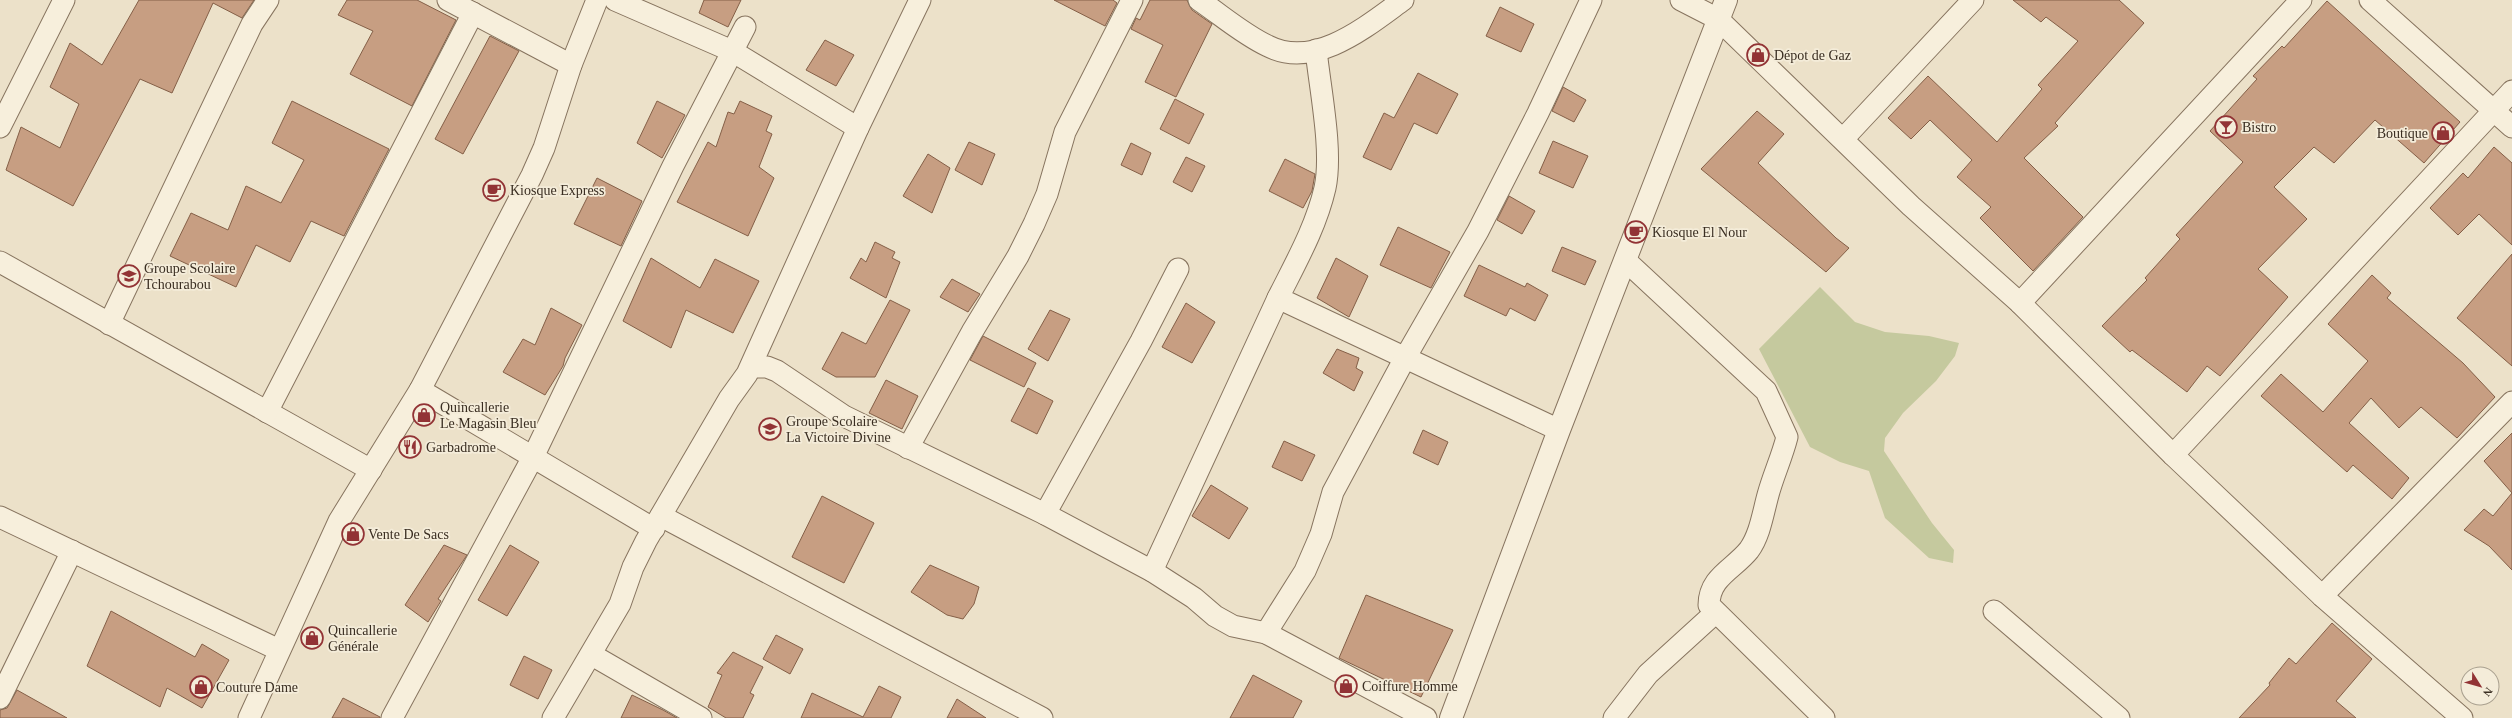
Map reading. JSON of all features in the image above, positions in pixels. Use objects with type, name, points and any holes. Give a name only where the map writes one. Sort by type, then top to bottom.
[{"type":"street","points":[[0,127],[64,0]]},
{"type":"street","points":[[110,324],[252,24],[268,0]]},
{"type":"street","points":[[448,0],[571,65]]},
{"type":"street","points":[[248,718],[339,521],[420,390],[532,174],[544,148],[571,65],[597,0]]},
{"type":"street","points":[[615,0],[732,51],[858,128]]},
{"type":"street","points":[[553,718],[592,655],[620,604],[633,567],[657,522],[729,399],[751,367],[858,128],[920,0]]},
{"type":"street","points":[[908,448],[968,338],[1018,256],[1034,224],[1047,194],[1065,132],[1132,0]]},
{"type":"street","points":[[1199,0],[1268,47],[1293,53],[1316,50],[1358,33],[1403,0]]},
{"type":"street","points":[[1266,633],[1305,572],[1321,534],[1333,492],[1405,358],[1478,231],[1538,112],[1590,0]]},
{"type":"street","points":[[1682,0],[1722,10],[1843,140],[1911,206],[2020,303],[2173,455],[2322,596],[2462,718]]},
{"type":"street","points":[[1843,140],[1973,0]]},
{"type":"street","points":[[2020,303],[2301,0]]},
{"type":"street","points":[[2370,0],[2512,127]]},
{"type":"street","points":[[1451,718],[1559,430],[1722,10]]},
{"type":"street","points":[[268,412],[473,13]]},
{"type":"street","points":[[392,718],[533,457],[673,166],[745,27]]},
{"type":"street","points":[[1152,571],[1278,298],[1312,229],[1325,187],[1327,151],[1316,50]]},
{"type":"street","points":[[2173,455],[2512,91]]},
{"type":"street","points":[[1625,260],[1766,391],[1787,437],[1768,494],[1762,520],[1749,550],[1724,572],[1715,583],[1709,597],[1709,605],[1715,614],[1824,718]]},
{"type":"street","points":[[0,262],[371,470]]},
{"type":"street","points":[[1045,514],[1141,341],[1178,269]]},
{"type":"street","points":[[1278,298],[1559,430]]},
{"type":"street","points":[[751,367],[767,368],[777,371],[844,416],[1045,514],[1152,571],[1194,598],[1215,616],[1233,626],[1266,633],[1426,718]]},
{"type":"street","points":[[420,390],[533,457],[657,522],[1042,718]]},
{"type":"street","points":[[2322,596],[2512,402]]},
{"type":"street","points":[[0,516],[279,650]]},
{"type":"street","points":[[0,698],[72,551]]},
{"type":"street","points":[[1994,611],[2119,718]]},
{"type":"street","points":[[1614,718],[1648,674],[1715,614]]},
{"type":"street","points":[[592,655],[701,718]]},
{"type":"green space","points":[[1820,287],[1855,322],[1885,332],[1929,336],[1959,343],[1955,356],[1936,381],[1903,413],[1885,438],[1884,451],[1932,523],[1954,550],[1953,563],[1929,558],[1885,518],[1869,471],[1840,462],[1810,447],[1759,349]]},
{"type":"building","points":[[139,0],[254,0],[242,18],[213,3],[172,93],[140,79],[73,206],[6,170],[21,127],[60,148],[79,104],[50,87],[70,43],[102,65]]},
{"type":"building","points":[[347,0],[417,0],[456,20],[412,106],[350,74],[373,31],[338,15]]},
{"type":"building","points":[[704,0],[741,0],[728,27],[699,13]]},
{"type":"building","points":[[1054,0],[1113,0],[1117,3],[1105,26]]},
{"type":"building","points":[[1150,0],[1187,0],[1192,10],[1212,24],[1176,97],[1145,82],[1163,45],[1131,29],[1136,18],[1140,20]]},
{"type":"building","points":[[2013,0],[2119,0],[2144,23],[2055,123],[2058,126],[2024,158],[2083,217],[2033,271],[1980,218],[1991,207],[1957,177],[1972,160],[1930,120],[1911,139],[1888,118],[1928,76],[1997,142],[2042,89],[2038,85],[2078,41],[2046,17],[2041,22]]},
{"type":"building","points":[[2327,1],[2460,122],[2424,163],[2375,120],[2334,163],[2314,147],[2274,187],[2307,219],[2258,269],[2288,297],[2220,376],[2207,366],[2187,392],[2132,350],[2130,352],[2102,326],[2147,280],[2145,278],[2180,239],[2176,235],[2243,162],[2210,131],[2257,79],[2253,76],[2282,46],[2284,48]]},
{"type":"building","points":[[1500,7],[1534,24],[1521,52],[1486,36]]},
{"type":"building","points":[[490,36],[519,51],[463,154],[435,139]]},
{"type":"building","points":[[825,40],[854,55],[836,86],[806,70]]},
{"type":"building","points":[[1418,73],[1458,94],[1437,134],[1414,123],[1391,170],[1363,157],[1384,113],[1394,118]]},
{"type":"building","points":[[1563,87],[1586,100],[1574,122],[1552,111]]},
{"type":"building","points":[[1175,99],[1204,114],[1189,144],[1160,129]]},
{"type":"building","points":[[292,101],[389,149],[344,236],[311,221],[290,262],[256,245],[236,287],[170,256],[191,213],[228,230],[246,186],[281,203],[304,160],[272,143]]},
{"type":"building","points":[[657,101],[685,115],[662,158],[637,143]]},
{"type":"building","points":[[740,101],[772,116],[766,131],[772,134],[759,167],[774,178],[748,236],[677,202],[708,142],[716,147],[728,112],[734,114]]},
{"type":"building","points":[[1757,111],[1784,134],[1758,163],[1836,238],[1849,248],[1826,272],[1701,169]]},
{"type":"building","points":[[1553,141],[1588,156],[1573,188],[1539,173]]},
{"type":"building","points":[[969,142],[995,154],[982,185],[955,170]]},
{"type":"building","points":[[1131,143],[1151,153],[1142,175],[1121,165]]},
{"type":"building","points":[[2494,147],[2512,163],[2512,245],[2479,214],[2458,235],[2430,208],[2463,173],[2468,178]]},
{"type":"building","points":[[928,154],[950,168],[932,213],[903,196]]},
{"type":"building","points":[[1186,157],[1205,166],[1192,192],[1173,182]]},
{"type":"building","points":[[1285,159],[1315,174],[1312,191],[1303,208],[1269,191]]},
{"type":"building","points":[[597,178],[642,201],[621,246],[574,224]]},
{"type":"building","points":[[1509,196],[1535,211],[1522,234],[1497,220]]},
{"type":"building","points":[[1398,227],[1450,252],[1431,288],[1380,265]]},
{"type":"building","points":[[875,242],[895,252],[892,258],[900,262],[886,298],[850,278],[861,258],[866,262]]},
{"type":"building","points":[[1562,247],[1596,261],[1585,285],[1552,271]]},
{"type":"building","points":[[2512,254],[2512,366],[2457,318]]},
{"type":"building","points":[[651,258],[700,288],[715,259],[759,281],[733,333],[686,310],[671,348],[623,321]]},
{"type":"building","points":[[1336,258],[1368,276],[1349,317],[1317,298]]},
{"type":"building","points":[[1479,265],[1525,287],[1527,283],[1548,295],[1535,321],[1510,308],[1506,316],[1464,296]]},
{"type":"building","points":[[2372,275],[2391,293],[2387,298],[2463,363],[2495,397],[2457,438],[2421,407],[2399,428],[2371,398],[2349,423],[2409,478],[2392,499],[2353,465],[2347,472],[2261,396],[2281,374],[2323,412],[2368,361],[2328,324]]},
{"type":"building","points":[[952,279],[980,294],[968,312],[940,297]]},
{"type":"building","points":[[890,300],[910,310],[875,377],[836,377],[822,369],[842,332],[866,344]]},
{"type":"building","points":[[1186,303],[1215,322],[1192,363],[1162,347]]},
{"type":"building","points":[[551,308],[582,325],[565,358],[563,366],[545,395],[503,372],[523,339],[535,345]]},
{"type":"building","points":[[1050,310],[1070,319],[1048,361],[1028,349]]},
{"type":"building","points":[[983,336],[1036,363],[1024,387],[970,360]]},
{"type":"building","points":[[1337,349],[1359,358],[1356,368],[1363,372],[1354,391],[1323,373]]},
{"type":"building","points":[[886,380],[918,396],[902,429],[869,413]]},
{"type":"building","points":[[1028,388],[1053,401],[1037,434],[1011,421]]},
{"type":"building","points":[[1423,430],[1448,442],[1438,465],[1413,453]]},
{"type":"building","points":[[2512,433],[2512,493],[2484,461]]},
{"type":"building","points":[[1284,441],[1315,455],[1302,481],[1272,467]]},
{"type":"building","points":[[1211,485],[1248,508],[1229,539],[1192,516]]},
{"type":"building","points":[[2512,493],[2512,570],[2489,546],[2464,530],[2484,509],[2493,516]]},
{"type":"building","points":[[822,496],[874,523],[844,583],[792,557]]},
{"type":"building","points":[[444,545],[467,555],[438,599],[441,601],[428,622],[405,605]]},
{"type":"building","points":[[510,545],[539,562],[507,616],[478,600]]},
{"type":"building","points":[[930,565],[979,587],[974,604],[963,619],[947,615],[911,592]]},
{"type":"building","points":[[1366,595],[1453,630],[1421,697],[1339,658]]},
{"type":"building","points":[[111,611],[195,657],[202,644],[229,660],[202,708],[167,688],[160,707],[87,666]]},
{"type":"building","points":[[2332,623],[2372,659],[2336,701],[2356,718],[2239,718],[2270,685],[2269,683],[2289,658],[2296,664]]},
{"type":"building","points":[[776,635],[803,649],[790,674],[763,659]]},
{"type":"building","points":[[733,652],[763,667],[750,693],[754,695],[743,718],[726,718],[708,707],[722,675],[717,673]]},
{"type":"building","points":[[524,656],[552,670],[538,699],[510,685]]},
{"type":"building","points":[[1253,675],[1302,701],[1293,718],[1230,718]]},
{"type":"building","points":[[879,686],[901,697],[891,718],[801,718],[812,693],[863,717]]},
{"type":"building","points":[[17,690],[67,718],[0,718],[0,710],[7,708]]},
{"type":"building","points":[[632,695],[663,710],[677,718],[621,718]]},
{"type":"building","points":[[343,698],[380,717],[380,718],[332,718]]},
{"type":"building","points":[[957,699],[986,718],[947,718]]},
{"type":"place","name":"Dépot de Gaz","points":[[1758,55]]},
{"type":"place","name":"Bistro","points":[[2226,127]]},
{"type":"place","name":"Boutique","points":[[2443,133]]},
{"type":"place","name":"Kiosque Express","points":[[494,190]]},
{"type":"place","name":"Kiosque El Nour","points":[[1636,232]]},
{"type":"place","name":"Groupe Scolaire Tchourabou","points":[[129,276]]},
{"type":"place","name":"Quincallerie Le Magasin Bleu","points":[[424,415]]},
{"type":"place","name":"Groupe Scolaire La Victoire Divine","points":[[770,429]]},
{"type":"place","name":"Garbadrome","points":[[410,447]]},
{"type":"place","name":"Vente De Sacs","points":[[353,534]]},
{"type":"place","name":"Quincallerie Générale","points":[[312,638]]},
{"type":"place","name":"Coiffure Homme","points":[[1346,686]]},
{"type":"place","name":"Couture Dame","points":[[201,687]]}]
